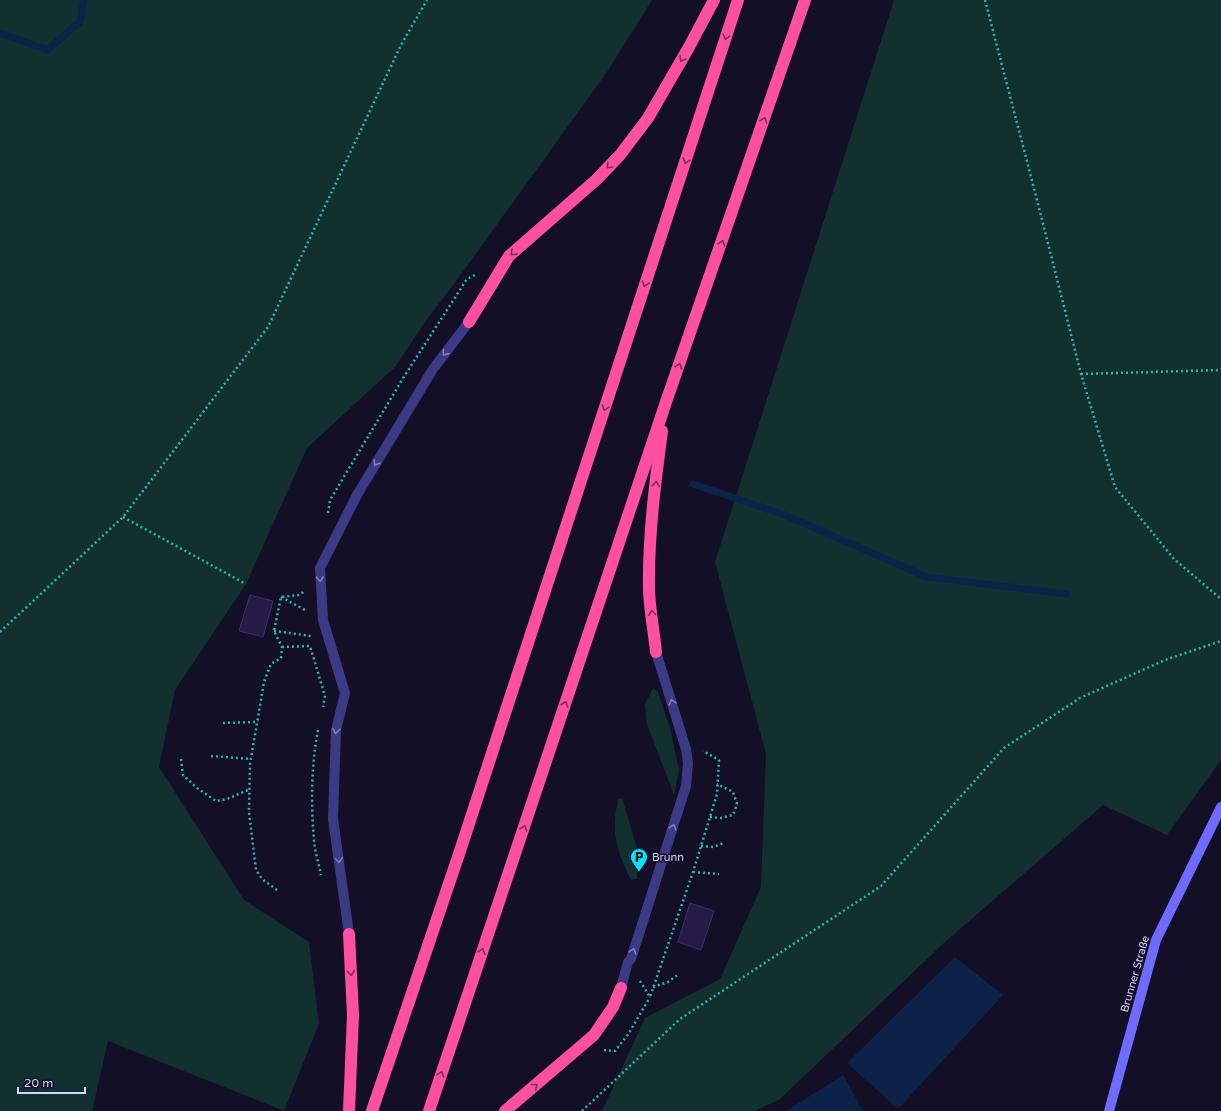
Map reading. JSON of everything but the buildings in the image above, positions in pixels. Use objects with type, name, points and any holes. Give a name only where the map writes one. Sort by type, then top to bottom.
[{"type":"highway","points":[[469,322],[509,256],[596,180],[620,155],[648,118],[714,0]]},
{"type":"highway","points":[[372,1111],[467,829],[738,0]]},
{"type":"highway","points":[[428,1111],[666,402],[805,0]]},
{"type":"highway","points":[[656,652],[649,593],[649,557],[656,475],[666,402]]},
{"type":"highway","points":[[349,934],[353,1015],[349,1111]]},
{"type":"highway","points":[[505,1111],[594,1035],[613,1008],[621,988]]},
{"type":"street","name":"Brunner Straße","points":[[1109,1111],[1156,940],[1221,807]]},
{"type":"lane","points":[[349,934],[333,819],[336,730],[345,693],[322,620],[320,568],[357,495],[433,369],[469,322]]},
{"type":"lane","points":[[621,988],[628,962],[631,959],[686,786],[688,762],[683,740],[656,652]]},
{"type":"path","points":[[0,632],[122,517],[268,327],[402,45],[427,0]]},
{"type":"path","points":[[985,0],[1081,374],[1115,487],[1174,559],[1221,599]]},
{"type":"path","points":[[1081,374],[1221,370]]},
{"type":"path","points":[[122,517],[246,584]]},
{"type":"path","points":[[281,597],[322,620]]},
{"type":"path","points":[[274,631],[315,637]]},
{"type":"path","points":[[582,1111],[680,1019],[882,886],[1004,748],[1080,698],[1165,660],[1221,641]]},
{"type":"path","points":[[282,647],[310,646],[325,696],[322,710]]},
{"type":"path","points":[[223,723],[257,722]]},
{"type":"path","points":[[319,724],[313,752],[312,792],[314,842],[321,875]]},
{"type":"path","points":[[579,1049],[614,1051],[629,1033],[650,997],[654,987],[693,872],[717,794],[720,760],[683,740]]},
{"type":"path","points":[[211,756],[251,759]]},
{"type":"path","points":[[181,759],[183,775],[197,788],[216,801],[227,799],[250,789]]},
{"type":"path","points":[[710,817],[721,818],[733,814],[737,804],[733,792],[717,784]]},
{"type":"path","points":[[701,846],[713,847],[724,843]]},
{"type":"path","points":[[693,872],[719,874]]},
{"type":"path","points":[[628,962],[650,997]]},
{"type":"path","points":[[654,987],[668,982],[680,974]]},
{"type":"green space","points":[[0,0],[652,0],[607,72],[425,322],[395,367],[307,448],[246,584],[175,690],[159,767],[244,900],[309,942],[319,1024],[284,1111],[108,1041],[92,1111],[0,1111]]},
{"type":"green space","points":[[894,0],[1221,0],[1221,760],[1167,835],[1103,805],[945,942],[779,1100],[754,1111],[602,1111],[645,1018],[720,979],[761,887],[766,754],[715,562]]},
{"type":"green space","points":[[653,688],[658,692],[670,728],[679,770],[674,795],[647,724],[645,704]]},
{"type":"green space","points":[[622,798],[637,848],[637,879],[631,880],[621,859],[615,836],[615,818],[618,799]]},
{"type":"water","points":[[955,957],[1003,995],[898,1109],[847,1063]]},
{"type":"water","points":[[843,1075],[863,1111],[786,1111]]},
{"type":"waterway","points":[[0,33],[47,50],[80,22],[84,0]]},
{"type":"waterway","points":[[693,484],[785,515],[927,577],[1067,594]]},
{"type":"place","name":"Brunn","points":[[639,872]]}]
